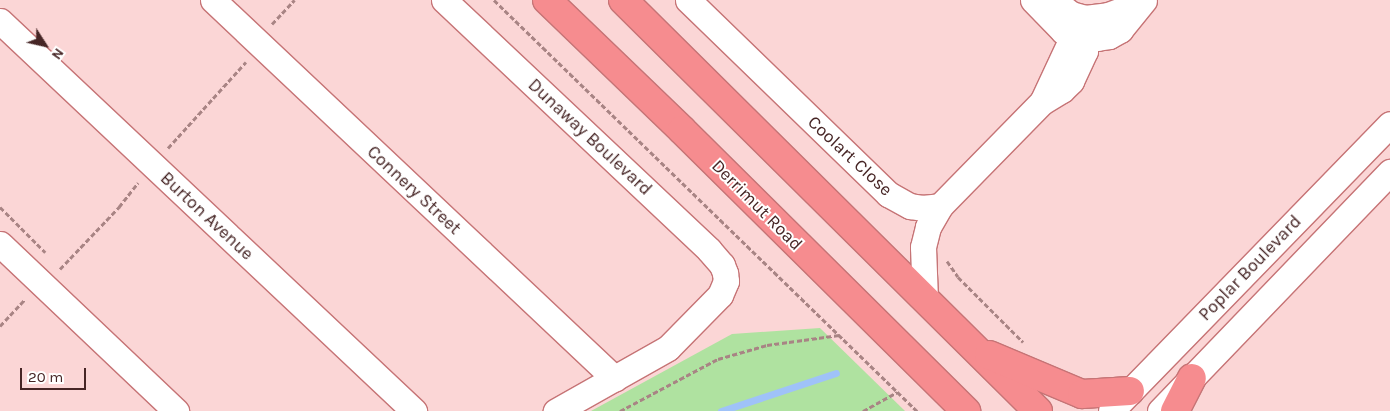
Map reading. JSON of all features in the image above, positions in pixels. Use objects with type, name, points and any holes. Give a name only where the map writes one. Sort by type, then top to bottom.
[{"type":"highway","name":"Derrimut Road","points":[[547,0],[682,130],[966,411]]},
{"type":"highway","points":[[623,0],[1038,411]]},
{"type":"highway","points":[[976,350],[1082,394],[1130,391]]},
{"type":"highway","points":[[1174,411],[1192,378]]},
{"type":"street","name":"Connery Street","points":[[213,0],[615,379]]},
{"type":"street","name":"Dunaway Boulevard","points":[[444,0],[709,250],[722,265],[726,281],[720,295],[677,341],[650,360],[615,379]]},
{"type":"street","name":"Coolart Close","points":[[688,0],[888,194],[910,206],[922,208],[940,206]]},
{"type":"street","points":[[1033,0],[1063,32],[1081,30],[1108,36],[1120,30],[1144,0]]},
{"type":"street","points":[[1053,0],[1071,14],[1081,30]]},
{"type":"street","points":[[926,299],[923,247],[928,227],[940,206],[1042,102],[1081,30],[1108,15],[1122,10],[1136,0]]},
{"type":"street","name":"Burton Avenue","points":[[0,21],[414,411]]},
{"type":"street","name":"Poplar Boulevard","points":[[1111,411],[1390,124]]},
{"type":"street","name":"Poplar Boulevard","points":[[1160,411],[1390,172]]},
{"type":"street","points":[[0,244],[176,411]]},
{"type":"street","points":[[556,411],[615,379]]},
{"type":"path","points":[[494,0],[917,411]]},
{"type":"path","points":[[925,239],[938,242],[941,253],[958,277],[1028,346]]},
{"type":"path","points":[[620,411],[718,359],[767,345],[840,335]]},
{"type":"path","points":[[863,411],[898,392]]},
{"type":"green space","points":[[820,328],[905,411],[591,411],[732,334]]},
{"type":"waterway","points":[[721,411],[836,373]]}]
